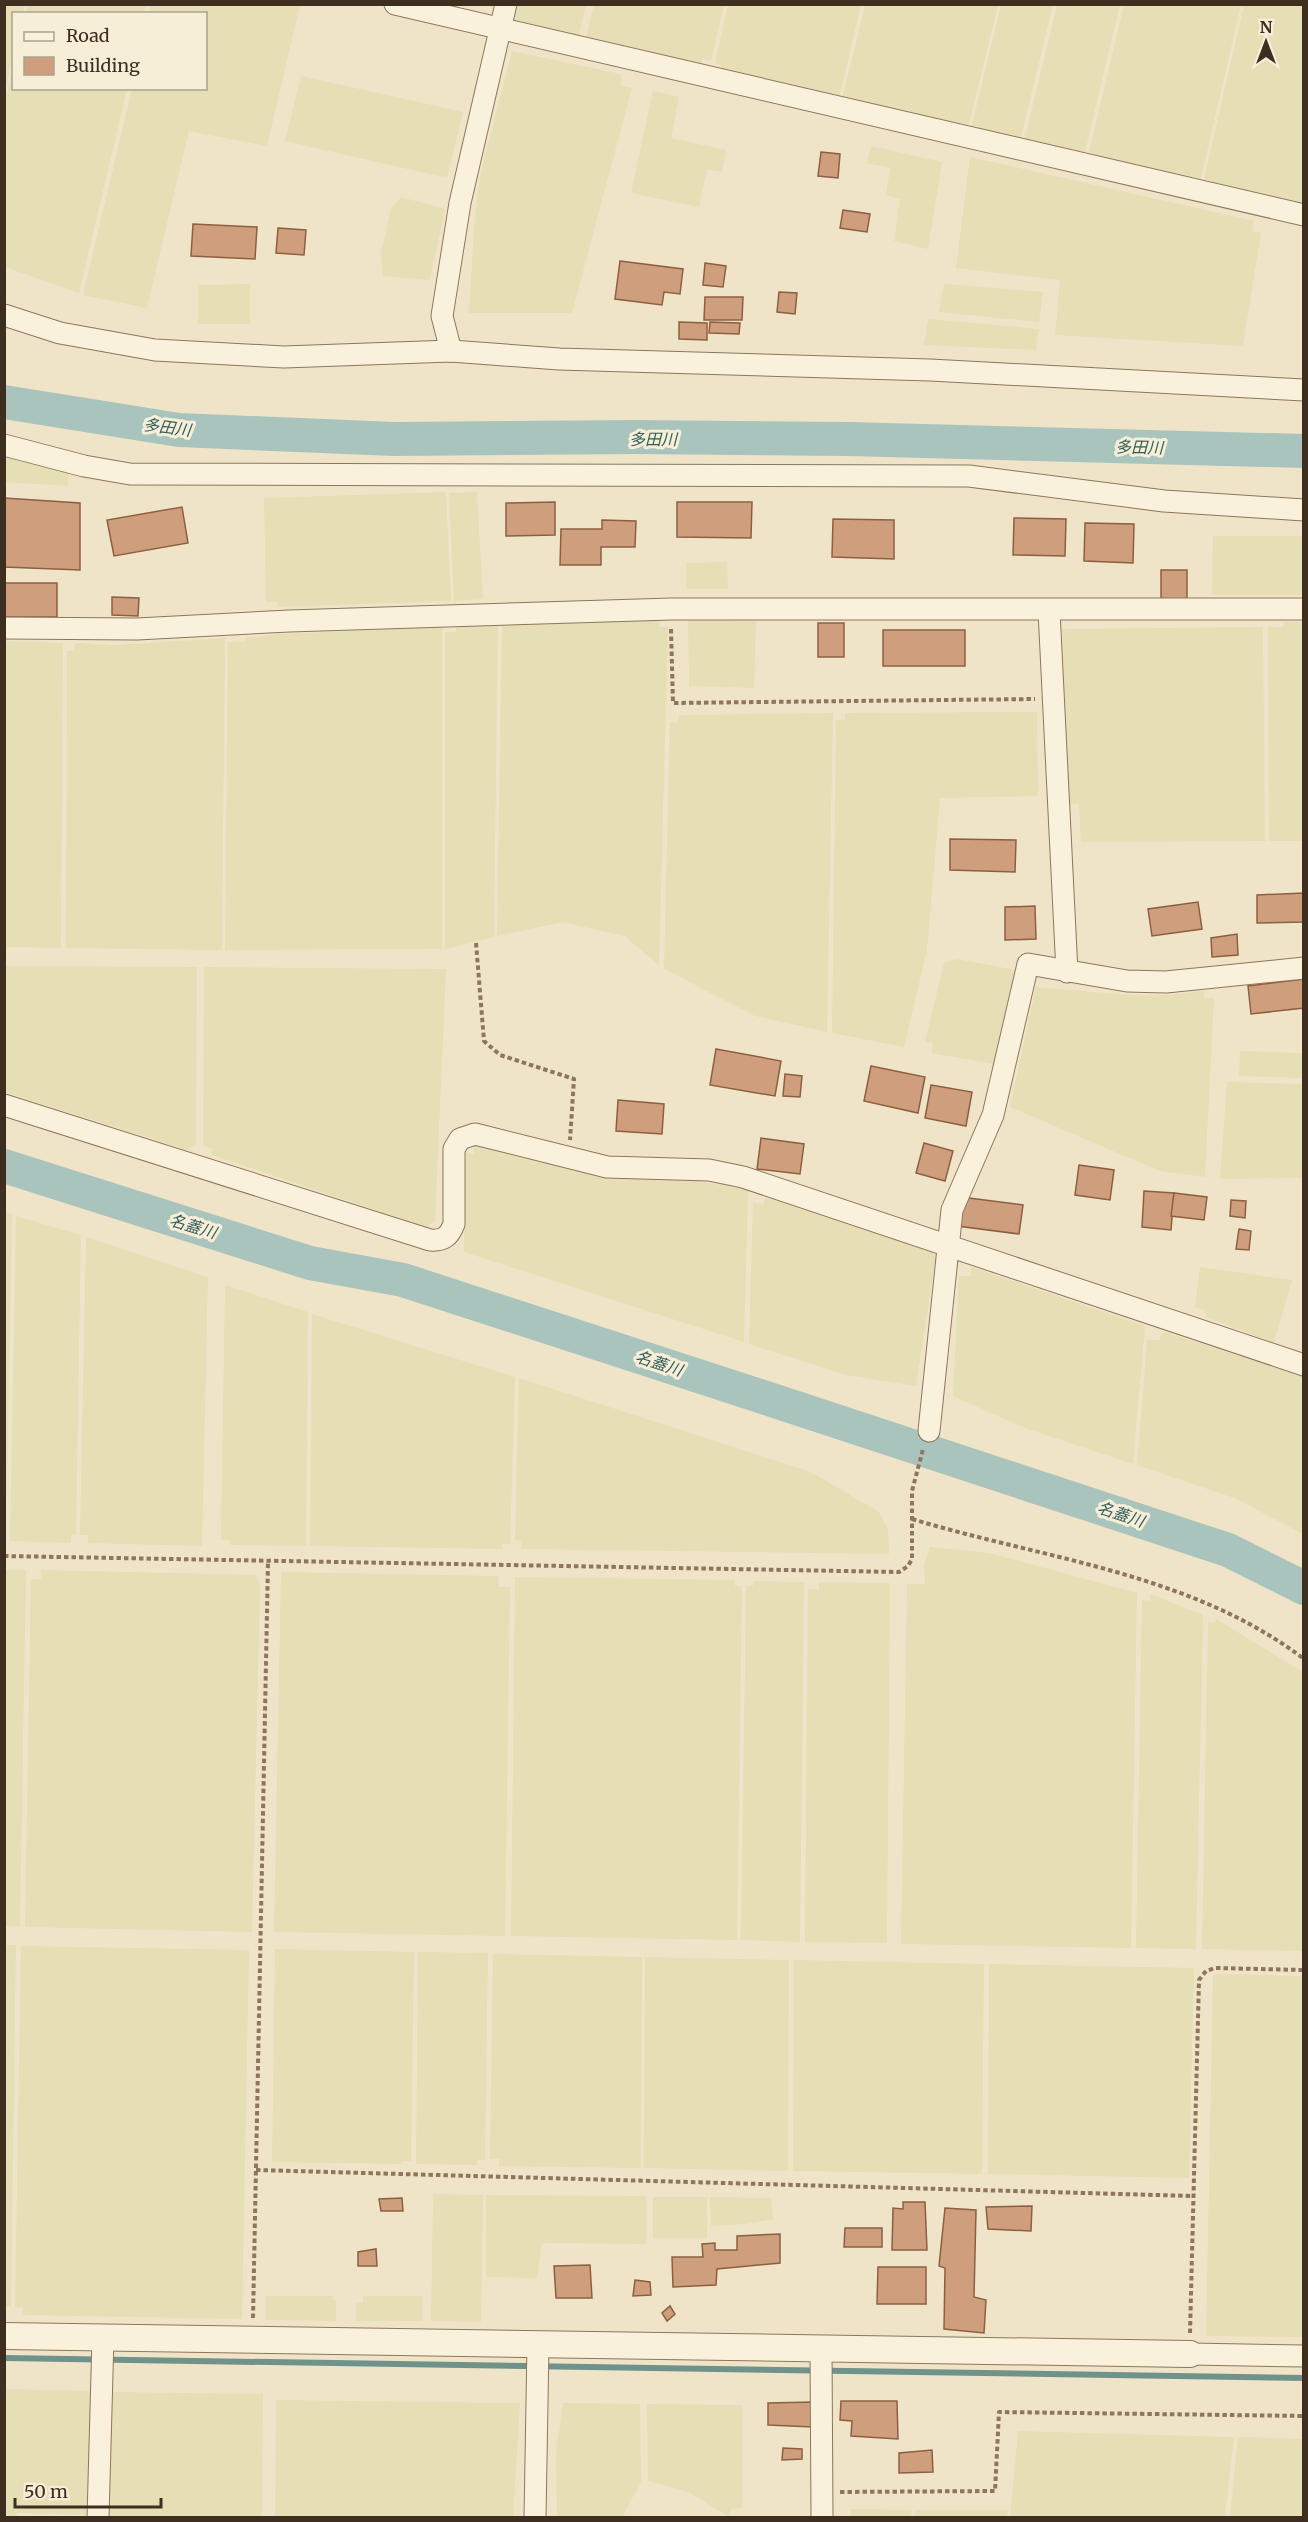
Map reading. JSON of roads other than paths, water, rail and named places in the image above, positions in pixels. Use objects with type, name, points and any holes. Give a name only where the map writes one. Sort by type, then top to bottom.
[{"type":"street","points":[[395,4],[1304,215]]},
{"type":"street","points":[[451,351],[442,316],[460,203],[506,4]]},
{"type":"street","points":[[4,315],[60,333],[155,351],[284,357],[451,351],[559,359],[930,370],[1304,390]]},
{"type":"street","points":[[4,446],[84,466],[130,474],[969,476],[1164,501],[1304,510]]},
{"type":"street","points":[[4,628],[137,629],[289,621],[671,609],[1049,611],[1304,609]]},
{"type":"street","points":[[1049,611],[1067,972]]},
{"type":"street","points":[[929,1431],[952,1210],[993,1115],[1028,964],[1127,981],[1166,982],[1304,968]]},
{"type":"street","points":[[4,1105],[430,1240],[440,1240],[450,1235],[454,1224],[454,1149],[460,1139],[475,1134],[607,1167],[709,1170],[743,1177],[1304,1365]]},
{"type":"street","points":[[4,2336],[103,2344],[253,2340],[538,2351],[821,2355],[1304,2356]]},
{"type":"street","points":[[98,2517],[103,2344]]},
{"type":"street","points":[[535,2517],[538,2351]]},
{"type":"street","points":[[821,2355],[822,2517]]},
{"type":"waterway","name":"多田川","points":[[4,402],[179,430],[394,439],[637,437],[848,439],[1304,451]]},
{"type":"waterway","name":"名蓋川","points":[[4,1166],[310,1263],[403,1280],[1228,1550],[1304,1588]]},
{"type":"waterway","points":[[4,2358],[1304,2378]]}]
